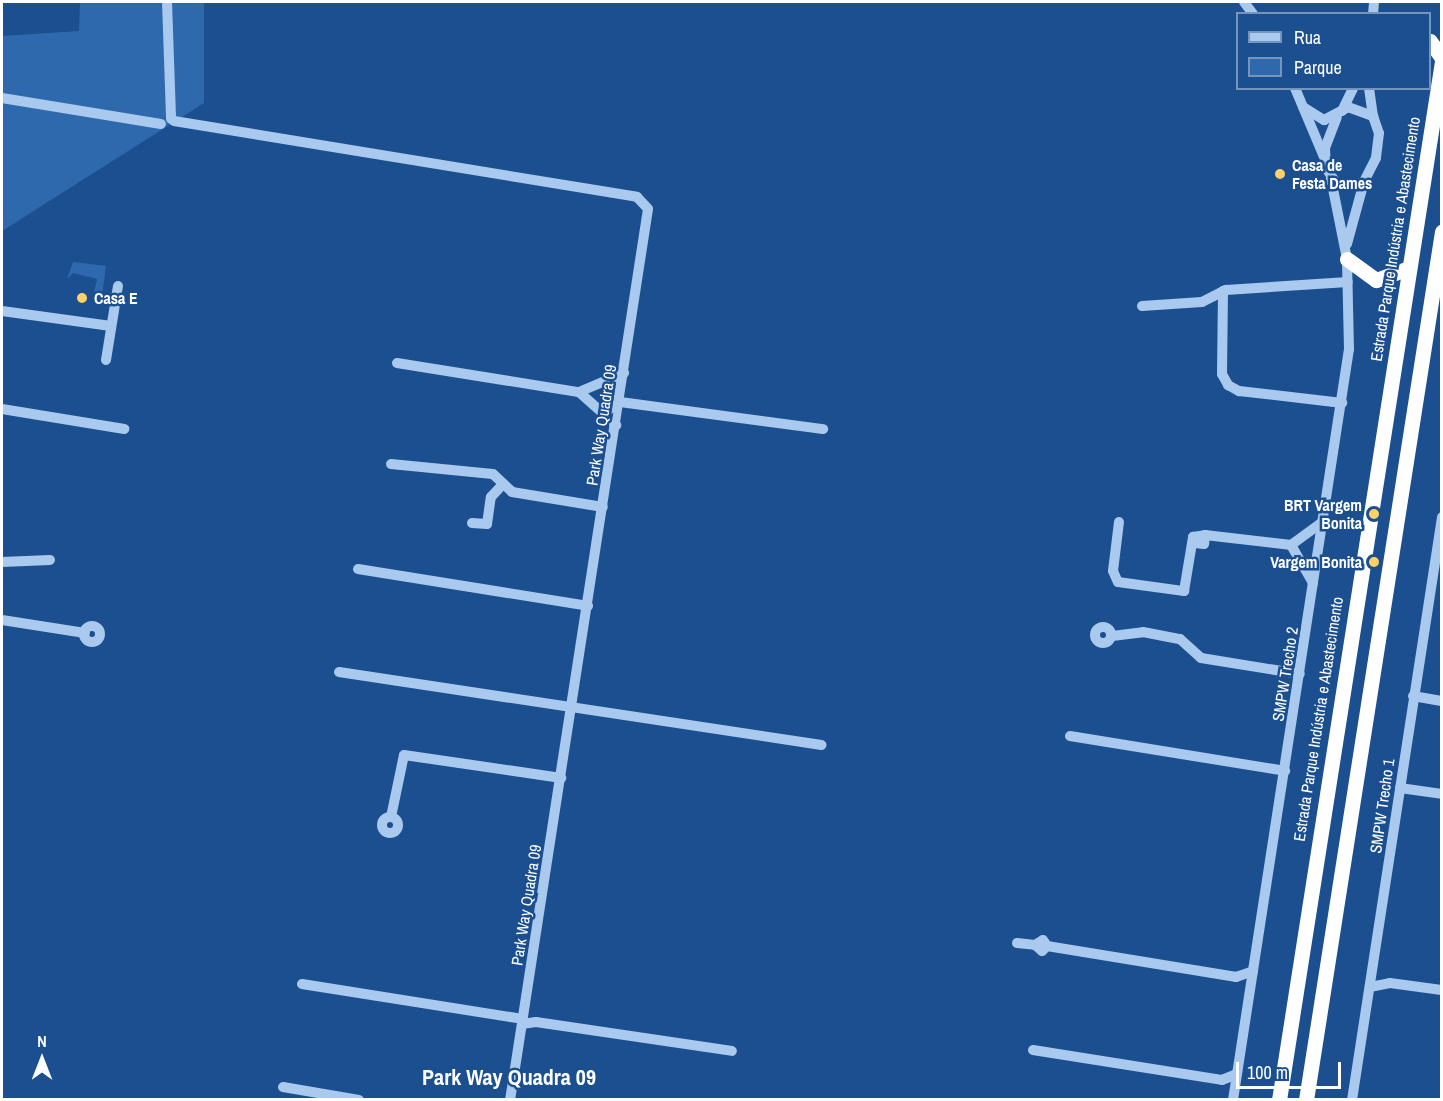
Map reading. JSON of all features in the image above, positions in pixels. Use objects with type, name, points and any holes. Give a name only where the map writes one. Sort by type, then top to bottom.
[{"type":"highway","points":[[1431,43],[1442,60]]},
{"type":"highway","name":"Estrada Parque Indústria e Abastecimento","points":[[1279,1100],[1442,60]]},
{"type":"highway","points":[[1306,1100],[1442,232]]},
{"type":"highway","points":[[1346,256],[1376,279],[1409,268]]},
{"type":"highway","points":[[1435,274],[1442,300]]},
{"type":"street","points":[[167,2],[167,121]]},
{"type":"street","points":[[1296,90],[1331,179],[1346,256]]},
{"type":"street","points":[[1325,160],[1339,114],[1352,90]]},
{"type":"street","points":[[1346,256],[1353,208],[1379,146],[1369,90]]},
{"type":"street","name":"Park Way Quadra 09","points":[[2,98],[167,121],[639,198],[649,212],[510,1100]]},
{"type":"street","points":[[1304,107],[1318,118],[1339,114],[1356,106],[1373,116]]},
{"type":"street","points":[[1331,179],[1346,186],[1364,182]]},
{"type":"street","name":"SMPW Trecho 2","points":[[1234,1095],[1342,403],[1349,349],[1346,256]]},
{"type":"street","points":[[1142,306],[1202,302],[1223,291],[1348,282]]},
{"type":"street","points":[[106,360],[118,286]]},
{"type":"street","points":[[1223,291],[1222,374],[1228,385],[1239,391],[1342,403]]},
{"type":"street","points":[[2,311],[111,326]]},
{"type":"street","points":[[397,363],[579,392],[598,387],[624,373]]},
{"type":"street","points":[[595,403],[598,387]]},
{"type":"street","points":[[579,392],[595,403],[616,425]]},
{"type":"street","points":[[620,402],[823,429]]},
{"type":"street","points":[[2,409],[124,429]]},
{"type":"street","points":[[391,464],[493,474],[503,484],[519,494],[603,507]]},
{"type":"street","points":[[472,523],[487,524],[493,492],[503,484]]},
{"type":"street","name":"SMPW Trecho 1","points":[[1352,1100],[1413,696],[1438,563],[1442,517]]},
{"type":"street","points":[[1119,522],[1113,571],[1118,582],[1184,591],[1195,543],[1204,544],[1205,535],[1291,545],[1302,556],[1314,586]]},
{"type":"street","points":[[1291,545],[1323,522]]},
{"type":"street","points":[[2,562],[50,560]]},
{"type":"street","points":[[358,569],[588,606]]},
{"type":"street","points":[[2,620],[85,633]]},
{"type":"street","points":[[1112,636],[1143,632],[1180,639],[1201,658],[1300,674]]},
{"type":"street","points":[[1286,671],[1306,636]]},
{"type":"street","points":[[339,672],[822,745]]},
{"type":"street","points":[[1413,696],[1442,701]]},
{"type":"street","points":[[1070,736],[1285,771]]},
{"type":"street","points":[[391,817],[400,759],[408,754],[561,778]]},
{"type":"street","points":[[1400,788],[1442,794]]},
{"type":"street","points":[[1017,943],[1035,945],[1040,940],[1047,946],[1238,977],[1251,985]]},
{"type":"street","points":[[1238,977],[1253,971]]},
{"type":"street","points":[[1372,972],[1390,982],[1442,990]]},
{"type":"street","points":[[1370,987],[1390,982]]},
{"type":"street","points":[[302,984],[732,1051]]},
{"type":"street","points":[[1033,1050],[1221,1080],[1237,1074]]},
{"type":"street","points":[[1221,1080],[1234,1095]]},
{"type":"street","points":[[283,1087],[359,1100]]},
{"type":"green space","points":[[80,2],[204,2],[204,103],[2,231],[2,36],[79,31]]},
{"type":"green space","points":[[73,262],[106,266],[102,296],[94,292],[97,279],[73,273],[67,279]]},
{"type":"place","name":"Casa de Festa Dames","points":[[1280,174]]},
{"type":"place","name":"Casa E","points":[[82,298]]},
{"type":"place","name":"BRT Vargem Bonita","points":[[1374,514]]},
{"type":"place","name":"Vargem Bonita","points":[[1374,562]]},
{"type":"district","name":"Park Way Quadra 09","points":[[509,1078]]}]
